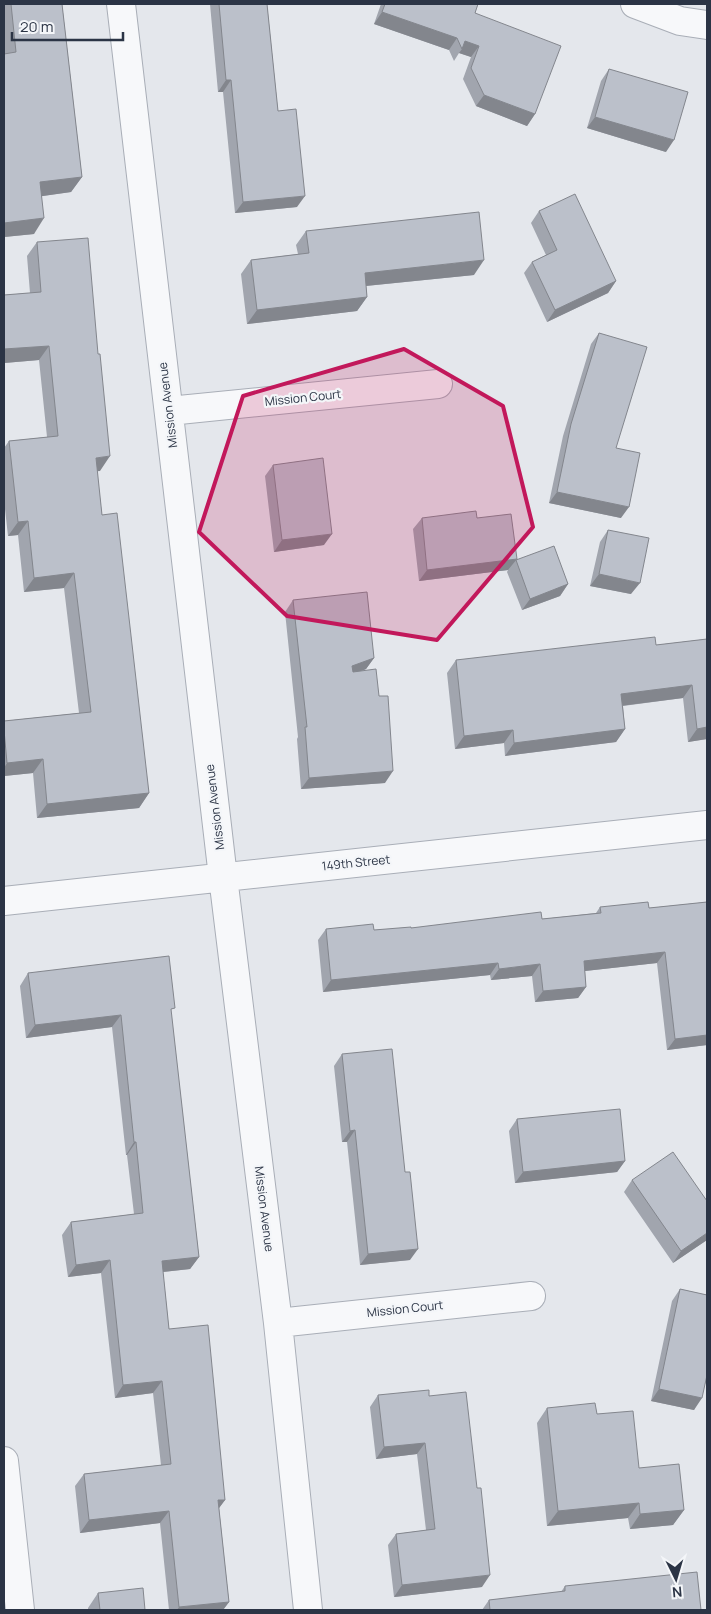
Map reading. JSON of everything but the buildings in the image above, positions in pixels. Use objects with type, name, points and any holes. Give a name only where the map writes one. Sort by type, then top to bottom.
[{"type":"street","name":"Mission Avenue","points":[[121,4],[223,877],[278,1323],[308,1610]]},
{"type":"street","points":[[635,4],[680,21],[707,26]]},
{"type":"street","name":"Mission Court","points":[[169,411],[438,384]]},
{"type":"street","name":"149th Street","points":[[4,900],[707,824]]},
{"type":"street","name":"Mission Court","points":[[278,1323],[532,1296]]},
{"type":"street","points":[[4,1461],[20,1610]]},
{"type":"highlighted area","points":[[404,349],[503,406],[533,527],[437,640],[287,616],[199,532],[243,396]]}]
